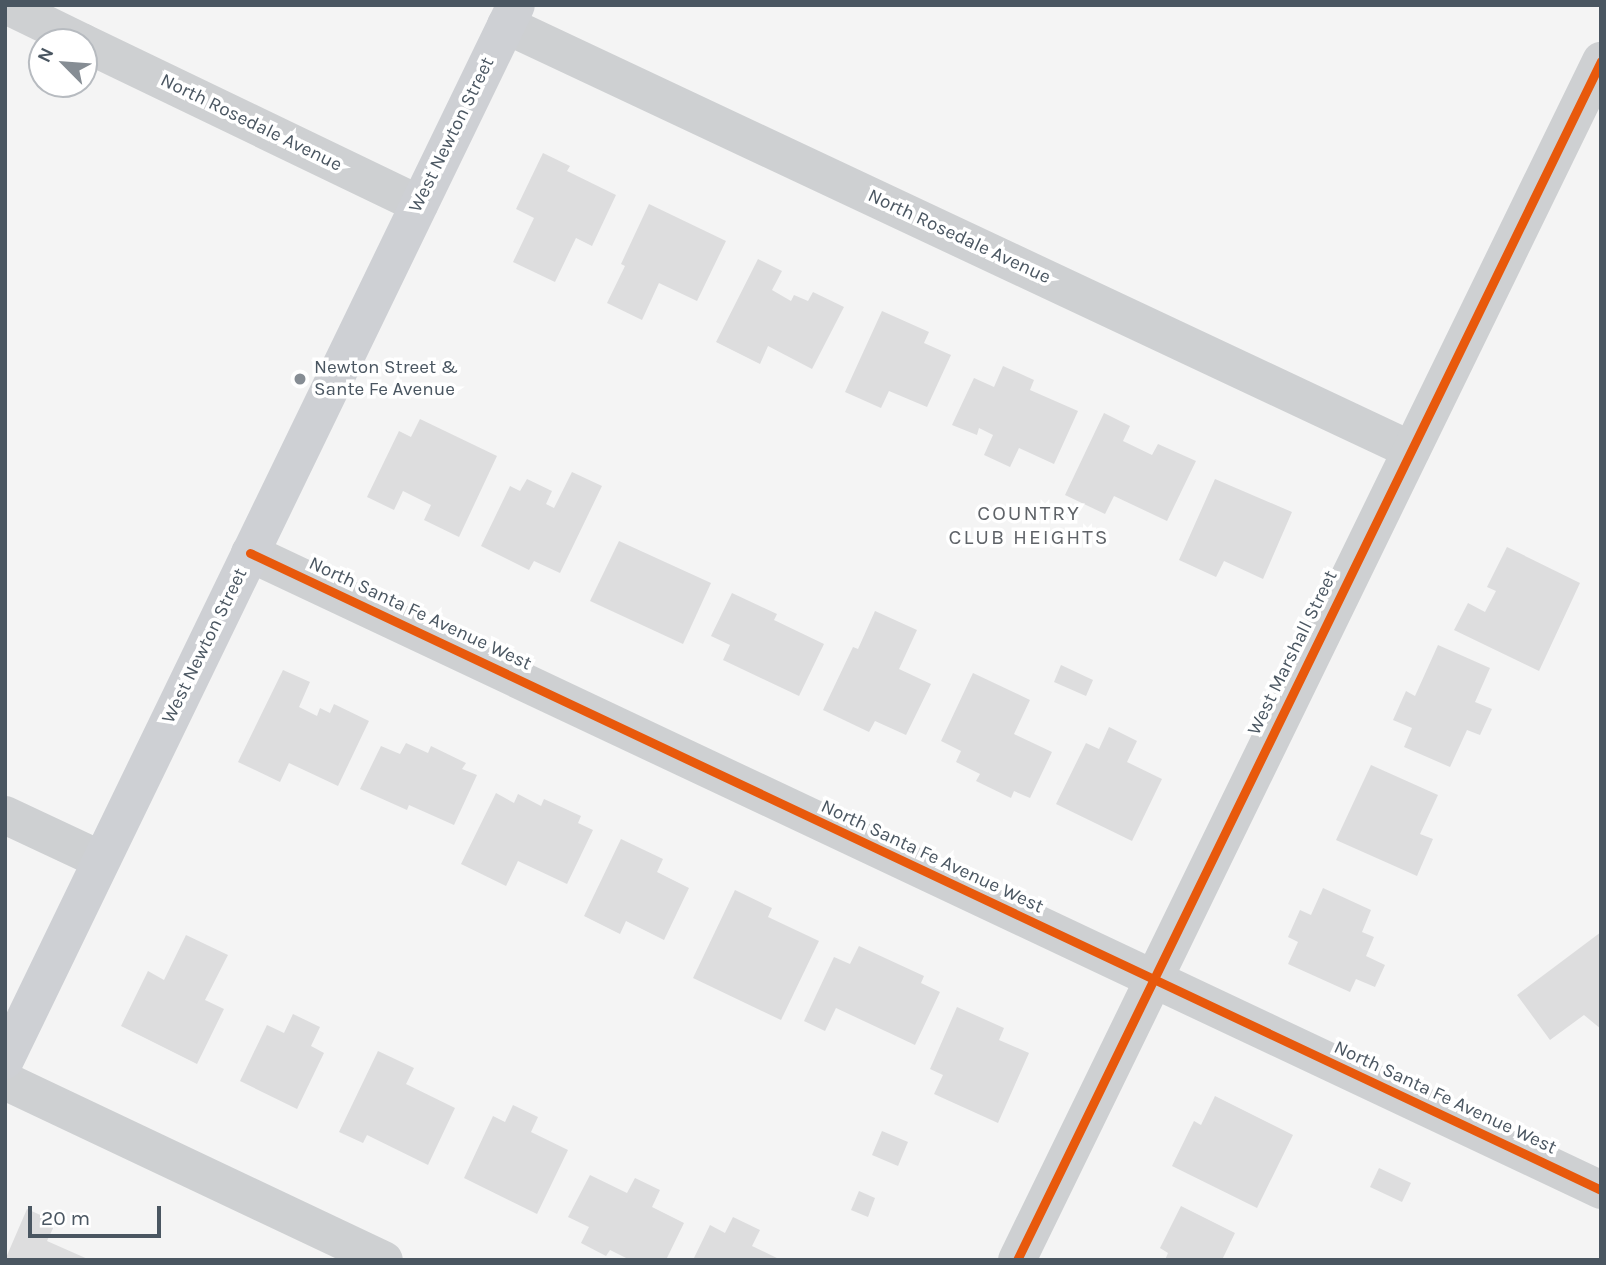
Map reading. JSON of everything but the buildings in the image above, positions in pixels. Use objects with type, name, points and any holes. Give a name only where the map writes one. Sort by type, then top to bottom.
[{"type":"street","name":"North Rosedale Avenue","points":[[6,5],[54,28]]},
{"type":"street","name":"North Rosedale Avenue","points":[[511,15],[1411,450]]},
{"type":"street","name":"West Newton Street","points":[[5,1060],[511,15]]},
{"type":"street","name":"North Rosedale Avenue","points":[[98,49],[419,204]]},
{"type":"street","name":"West Marshall Street","points":[[1017,1260],[1601,61]]},
{"type":"street","name":"North Santa Fe Avenue West","points":[[250,553],[1601,1190]]},
{"type":"street","points":[[5,815],[101,860]]},
{"type":"street","points":[[5,1082],[384,1260]]},
{"type":"cycle path","points":[[1017,1260],[1601,61]]},
{"type":"cycle path","points":[[250,553],[1601,1190]]},
{"type":"place","name":"Newton Street & Sante Fe Avenue","points":[[300,379]]},
{"type":"district","name":"COUNTRY CLUB HEIGHTS","points":[[1029,525]]}]
